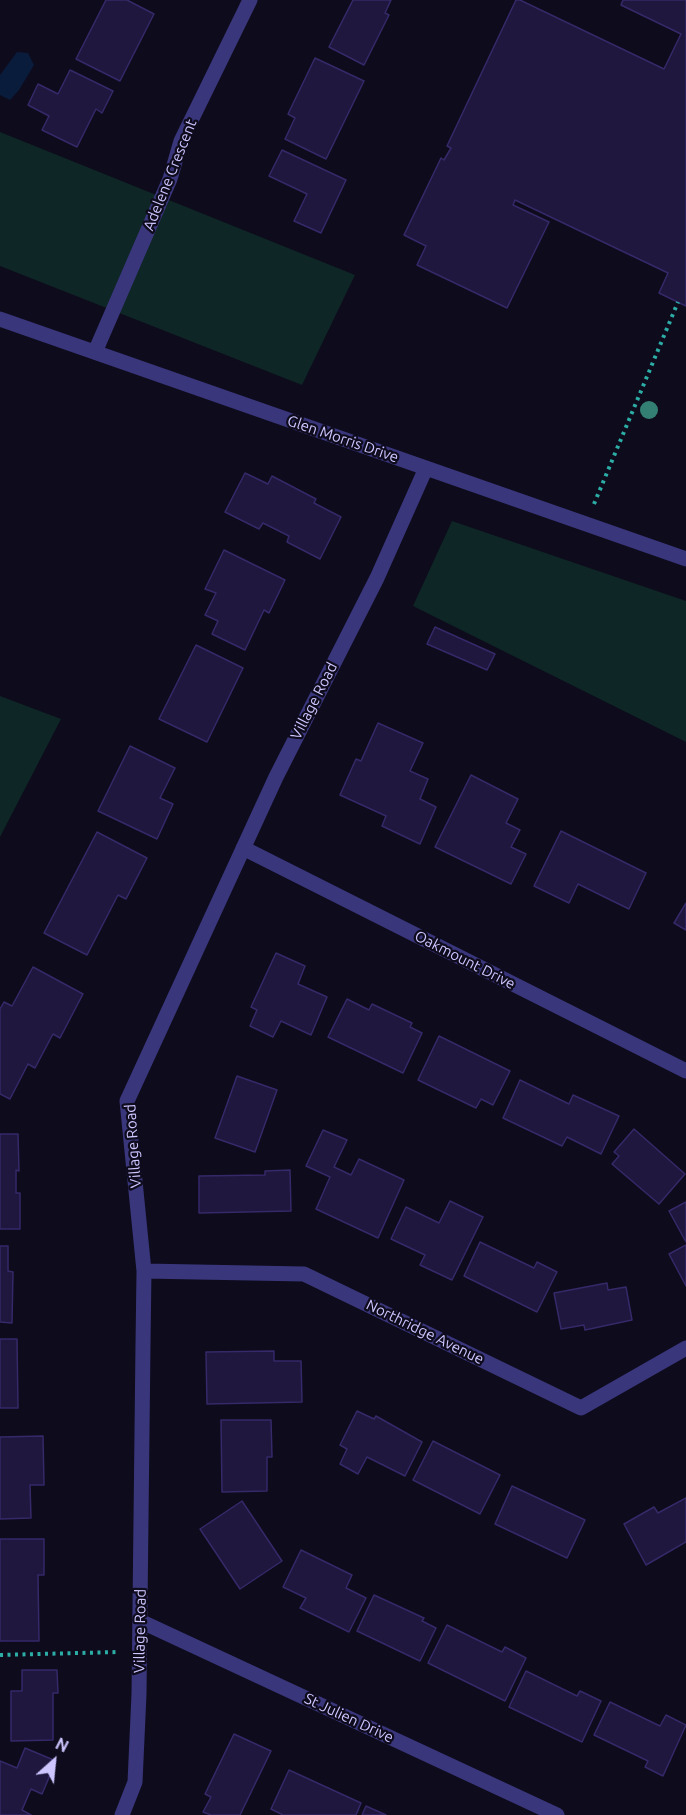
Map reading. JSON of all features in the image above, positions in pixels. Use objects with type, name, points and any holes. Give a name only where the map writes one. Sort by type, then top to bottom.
[{"type":"street","name":"Adelene Crescent","points":[[95,352],[170,179],[181,141],[250,0]]},
{"type":"street","name":"Glen Morris Drive","points":[[0,319],[686,559]]},
{"type":"street","name":"Village Road","points":[[122,1815],[135,1782],[140,1652],[144,1271],[128,1101],[282,763],[383,565],[426,468]]},
{"type":"street","name":"Oakmount Drive","points":[[243,848],[686,1071]]},
{"type":"street","name":"Northridge Avenue","points":[[144,1271],[304,1274],[581,1408],[686,1348]]},
{"type":"street","name":"St Julien Drive","points":[[140,1621],[557,1815]]},
{"type":"path","points":[[586,524],[678,302]]},
{"type":"path","points":[[0,1655],[140,1652]]},
{"type":"green space","points":[[0,132],[355,275],[302,385],[0,266]]},
{"type":"green space","points":[[452,521],[686,601],[686,742],[413,606]]},
{"type":"green space","points":[[0,696],[61,719],[0,837]]},
{"type":"water","points":[[17,52],[28,53],[34,65],[10,100],[0,95],[0,75]]},
{"type":"building","points":[[106,0],[127,0],[154,14],[120,81],[76,59]]},
{"type":"building","points":[[353,0],[391,0],[385,13],[389,15],[364,65],[329,47]]},
{"type":"building","points":[[516,0],[664,69],[681,34],[621,5],[623,0],[686,0],[686,306],[659,293],[668,273],[515,200],[513,205],[549,222],[507,308],[417,265],[426,246],[404,235],[441,158],[444,160],[451,148],[447,146]]},
{"type":"building","points":[[315,58],[364,81],[326,159],[285,139],[295,118],[288,114]]},
{"type":"building","points":[[70,70],[113,91],[102,113],[96,109],[77,147],[42,130],[49,116],[28,105],[38,84],[58,94]]},
{"type":"building","points":[[282,150],[346,180],[321,233],[294,221],[307,194],[269,176]]},
{"type":"building","points":[[245,473],[268,484],[272,476],[316,499],[314,503],[341,517],[320,559],[287,542],[289,536],[263,523],[259,529],[225,512]]},
{"type":"building","points":[[224,550],[285,580],[269,613],[264,610],[245,650],[212,634],[218,621],[205,615],[216,593],[205,589]]},
{"type":"building","points":[[435,627],[495,654],[487,670],[427,644]]},
{"type":"building","points":[[196,645],[243,668],[207,742],[159,719]]},
{"type":"building","points":[[378,723],[423,743],[410,771],[428,779],[420,799],[436,807],[420,844],[382,826],[386,816],[340,795],[356,759],[361,761]]},
{"type":"building","points":[[130,746],[175,768],[160,798],[173,804],[157,839],[98,811]]},
{"type":"building","points":[[471,775],[518,799],[506,823],[520,830],[511,847],[526,854],[511,884],[435,847]]},
{"type":"building","points":[[561,831],[646,873],[629,909],[578,884],[569,903],[534,886]]},
{"type":"building","points":[[97,832],[147,858],[126,899],[118,895],[87,955],[44,933]]},
{"type":"building","points":[[686,903],[686,930],[674,923]]},
{"type":"building","points":[[276,953],[305,966],[298,984],[327,997],[311,1035],[281,1021],[273,1037],[250,1026],[257,1010],[251,1007]]},
{"type":"building","points":[[33,967],[83,994],[60,1038],[53,1034],[35,1068],[28,1064],[10,1099],[0,1094],[0,1009],[4,1002],[12,1006]]},
{"type":"building","points":[[347,999],[369,1010],[372,1004],[412,1023],[410,1027],[422,1033],[403,1073],[328,1037]]},
{"type":"building","points":[[439,1036],[510,1071],[493,1105],[481,1099],[476,1108],[418,1080]]},
{"type":"building","points":[[237,1076],[277,1090],[255,1152],[215,1138]]},
{"type":"building","points":[[520,1080],[569,1104],[573,1095],[619,1116],[601,1154],[567,1137],[562,1146],[503,1118]]},
{"type":"building","points":[[634,1129],[685,1174],[659,1204],[612,1164],[619,1156],[614,1152]]},
{"type":"building","points":[[323,1130],[347,1140],[334,1167],[351,1175],[359,1159],[404,1180],[378,1238],[316,1209],[330,1177],[306,1166]]},
{"type":"building","points":[[0,1134],[18,1134],[19,1171],[16,1170],[16,1193],[20,1193],[20,1229],[0,1229]]},
{"type":"building","points":[[290,1170],[291,1211],[199,1213],[199,1176],[265,1175],[265,1171]]},
{"type":"building","points":[[450,1201],[483,1217],[452,1280],[420,1265],[425,1255],[391,1239],[406,1207],[439,1223]]},
{"type":"building","points":[[686,1202],[686,1242],[669,1211]]},
{"type":"building","points":[[480,1242],[534,1268],[537,1262],[557,1272],[537,1312],[464,1276]]},
{"type":"building","points":[[686,1245],[686,1286],[669,1254]]},
{"type":"building","points":[[0,1246],[8,1246],[8,1271],[13,1272],[12,1323],[0,1322]]},
{"type":"building","points":[[607,1283],[608,1290],[626,1287],[632,1320],[585,1330],[584,1325],[561,1329],[554,1293]]},
{"type":"building","points":[[0,1339],[17,1339],[18,1408],[0,1408]]},
{"type":"building","points":[[274,1351],[274,1361],[301,1361],[302,1402],[207,1404],[206,1352]]},
{"type":"building","points":[[357,1411],[374,1419],[376,1416],[422,1442],[405,1476],[367,1457],[358,1474],[340,1464],[347,1449],[340,1445]]},
{"type":"building","points":[[221,1420],[271,1420],[272,1457],[267,1457],[267,1491],[222,1492]]},
{"type":"building","points":[[43,1436],[44,1485],[30,1485],[31,1518],[0,1519],[0,1437]]},
{"type":"building","points":[[433,1441],[500,1475],[480,1514],[413,1480]]},
{"type":"building","points":[[512,1486],[585,1520],[567,1558],[495,1524]]},
{"type":"building","points":[[686,1498],[686,1542],[646,1565],[624,1524],[654,1507],[658,1513]]},
{"type":"building","points":[[242,1501],[282,1561],[240,1589],[200,1529]]},
{"type":"building","points":[[0,1539],[44,1539],[44,1575],[38,1575],[39,1641],[0,1641]]},
{"type":"building","points":[[301,1550],[352,1575],[346,1588],[366,1598],[349,1632],[300,1608],[306,1598],[283,1587]]},
{"type":"building","points":[[374,1595],[424,1618],[422,1621],[436,1628],[420,1661],[357,1631]]},
{"type":"building","points":[[447,1625],[502,1652],[505,1647],[526,1658],[505,1701],[428,1663]]},
{"type":"building","points":[[22,1670],[57,1670],[58,1693],[53,1693],[53,1740],[11,1741],[11,1691],[22,1691]]},
{"type":"building","points":[[526,1671],[577,1696],[580,1691],[601,1701],[582,1742],[509,1707]]},
{"type":"building","points":[[610,1702],[660,1726],[666,1715],[686,1725],[663,1776],[645,1767],[648,1761],[594,1735]]},
{"type":"building","points":[[234,1734],[271,1751],[240,1815],[211,1815],[203,1812],[211,1797],[205,1794]]},
{"type":"building","points":[[25,1748],[56,1761],[42,1794],[31,1789],[22,1810],[31,1815],[0,1815],[0,1761],[17,1768]]},
{"type":"building","points":[[289,1770],[361,1803],[356,1815],[283,1815],[271,1809]]},
{"type":"building","points":[[366,1806],[386,1815],[362,1815]]}]
